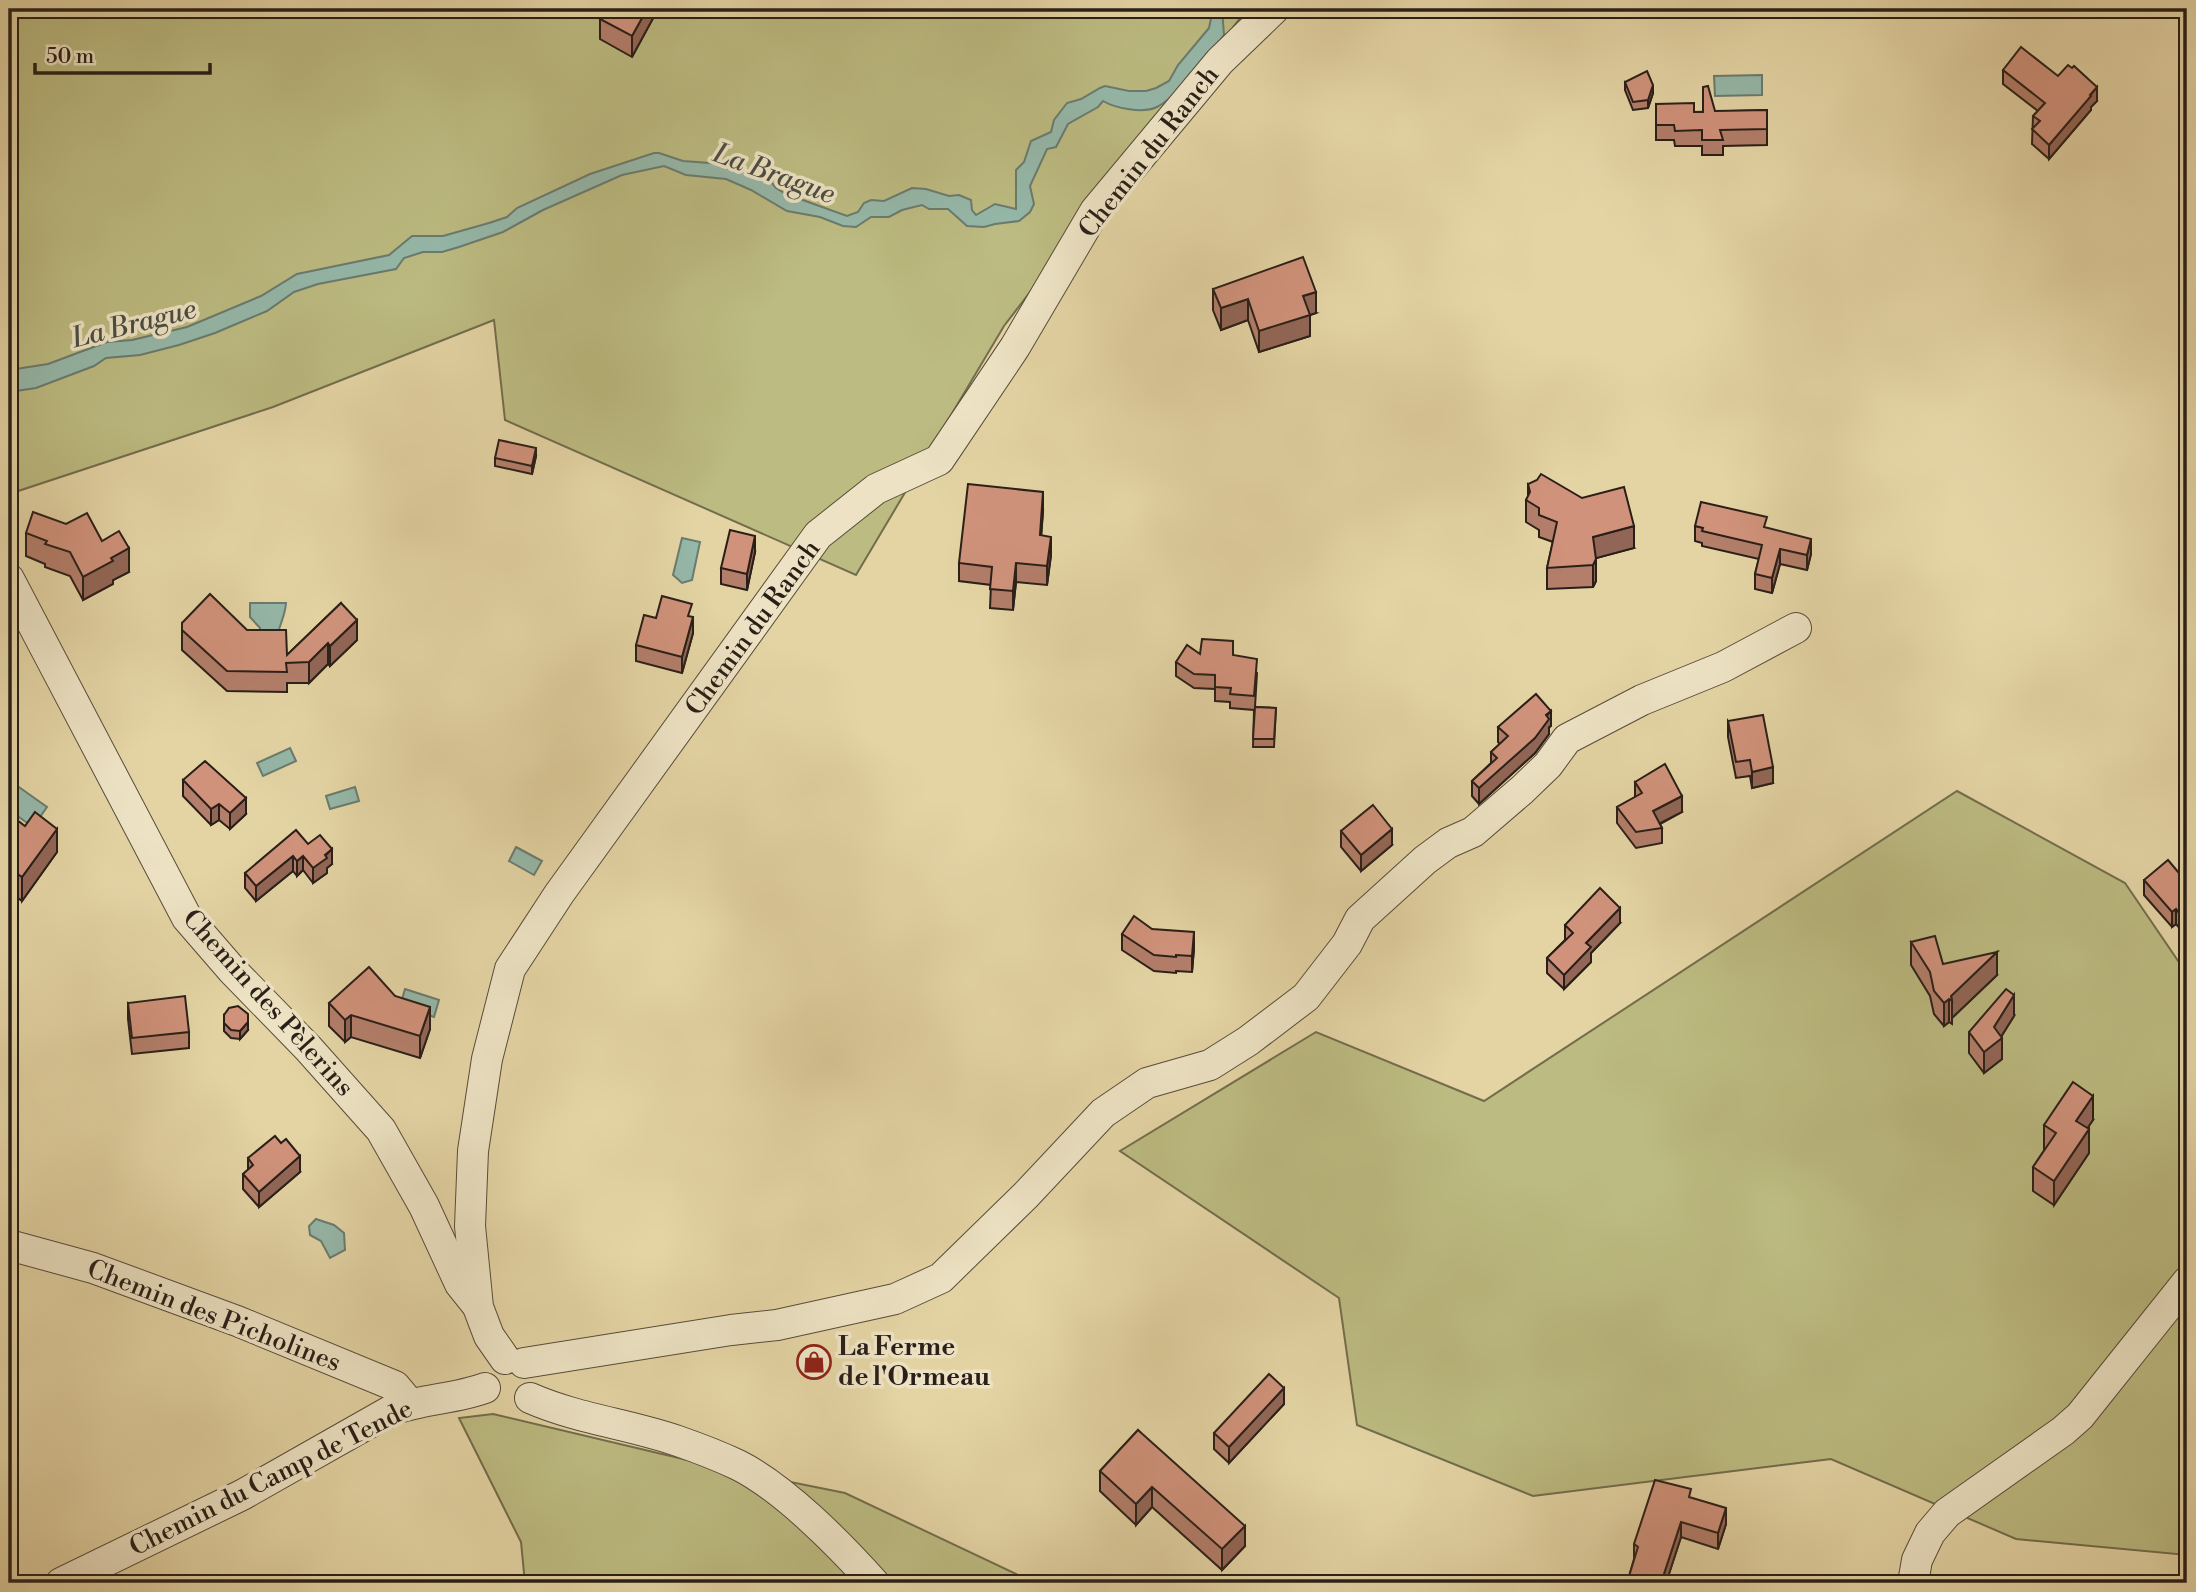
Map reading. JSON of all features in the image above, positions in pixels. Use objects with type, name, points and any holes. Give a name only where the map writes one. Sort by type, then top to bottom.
[{"type":"street","name":"Chemin du Ranch","points":[[515,1361],[489,1336],[478,1307],[470,1226],[473,1151],[487,1059],[510,969],[559,894],[818,535],[876,489],[939,460],[1015,347],[1095,211],[1220,61],[1273,9]]},
{"type":"street","name":"Chemin des Pèlerins","points":[[9,579],[187,918],[381,1130],[424,1206],[460,1284],[478,1307]]},
{"type":"street","points":[[515,1361],[531,1370],[534,1389],[523,1405],[505,1408],[489,1397],[485,1378],[489,1369],[515,1361],[778,1325],[895,1299],[941,1278],[1026,1195],[1103,1113],[1147,1083],[1210,1065],[1248,1041],[1306,997],[1347,944],[1360,919],[1425,860],[1448,844],[1473,832],[1522,790],[1548,765],[1567,739],[1642,700],[1723,667],[1796,628]]},
{"type":"street","name":"Chemin des Picholines","points":[[9,1245],[93,1268],[237,1321],[395,1386],[410,1404]]},
{"type":"street","points":[[1913,1583],[1917,1560],[1930,1533],[1947,1513],[2063,1431],[2080,1416],[2187,1282]]},
{"type":"street","name":"Chemin du Camp de Tende","points":[[61,1583],[242,1495],[393,1410],[447,1396],[469,1394],[485,1388]]},
{"type":"street","points":[[530,1398],[558,1410],[677,1441],[739,1466],[774,1489],[842,1547],[874,1583]]},
{"type":"shaded area","points":[[9,9],[1247,9],[1004,326],[856,575],[505,420],[494,320],[273,407],[9,494]]},
{"type":"shaded area","points":[[1213,9],[1222,9],[1224,35],[1193,74],[1165,102],[1151,109],[1137,110],[1103,101],[1098,107],[1068,124],[1056,147],[1047,149],[1030,186],[1034,204],[1030,212],[1019,221],[984,227],[967,226],[948,209],[929,209],[922,205],[902,210],[889,217],[871,217],[856,227],[843,226],[820,217],[787,211],[726,179],[686,175],[664,166],[622,175],[543,210],[503,232],[442,252],[423,252],[404,258],[396,269],[318,284],[294,292],[267,311],[215,333],[140,355],[106,358],[94,366],[36,388],[9,392],[9,370],[48,364],[107,342],[132,340],[187,327],[261,296],[297,274],[389,255],[412,236],[443,236],[507,217],[517,208],[590,174],[654,153],[683,161],[723,164],[752,175],[767,177],[776,188],[786,194],[847,216],[858,212],[864,203],[871,200],[884,201],[912,188],[949,196],[959,195],[971,200],[972,210],[976,215],[995,204],[1016,209],[1016,170],[1024,162],[1031,141],[1051,132],[1054,120],[1067,103],[1105,86],[1146,91],[1169,81],[1178,65],[1209,28]]},
{"type":"shaded area","points":[[1762,75],[1762,95],[1715,96],[1714,76]]},
{"type":"shaded area","points":[[682,538],[700,542],[692,580],[682,583],[673,575]]},
{"type":"shaded area","points":[[250,603],[286,603],[277,640],[260,640],[260,628],[250,617]]},
{"type":"shaded area","points":[[290,748],[296,761],[263,776],[257,763]]},
{"type":"shaded area","points":[[9,780],[47,807],[33,827],[9,810]]},
{"type":"shaded area","points":[[355,787],[359,801],[330,809],[326,796]]},
{"type":"shaded area","points":[[1957,791],[2125,883],[2187,974],[2187,1555],[2016,1539],[1831,1459],[1533,1496],[1357,1425],[1339,1298],[1120,1151],[1316,1032],[1484,1101]]},
{"type":"shaded area","points":[[516,847],[542,861],[534,875],[509,861]]},
{"type":"shaded area","points":[[405,989],[439,1000],[434,1017],[400,1006]]},
{"type":"shaded area","points":[[316,1219],[334,1225],[344,1233],[345,1250],[330,1258],[321,1241],[310,1235],[309,1226]]},
{"type":"shaded area","points":[[493,1414],[721,1468],[845,1493],[1035,1583],[525,1583],[521,1542],[459,1418]]},
{"type":"building","points":[[605,9],[647,9],[632,36],[600,19]]},
{"type":"building","points":[[2021,47],[2058,76],[2068,65],[2072,68],[2074,66],[2097,87],[2049,145],[2032,129],[2040,121],[2033,116],[2045,103],[2003,70]]},
{"type":"building","points":[[1647,71],[1653,85],[1648,100],[1633,102],[1625,82]]},
{"type":"building","points":[[1708,86],[1715,111],[1767,110],[1767,129],[1720,130],[1723,140],[1702,140],[1702,130],[1675,131],[1674,125],[1656,125],[1656,104],[1694,103],[1694,112],[1703,112],[1703,87]]},
{"type":"building","points":[[1303,257],[1316,292],[1303,296],[1310,315],[1259,331],[1248,299],[1221,308],[1213,289]]},
{"type":"building","points":[[499,440],[536,448],[532,466],[495,458]]},
{"type":"building","points":[[1541,474],[1582,498],[1624,487],[1634,526],[1593,537],[1596,559],[1593,565],[1547,568],[1557,522],[1539,515],[1539,508],[1526,500],[1530,492],[1528,484],[1537,480]]},
{"type":"building","points":[[968,484],[1043,492],[1040,535],[1051,537],[1047,566],[1016,563],[1013,591],[990,589],[992,567],[959,563]]},
{"type":"building","points":[[1701,502],[1767,517],[1764,527],[1811,539],[1807,555],[1780,549],[1772,578],[1755,574],[1762,545],[1702,531],[1703,528],[1695,526]]},
{"type":"building","points":[[33,512],[66,524],[87,513],[102,541],[119,531],[129,548],[111,558],[113,561],[83,577],[70,552],[45,544],[47,541],[26,533]]},
{"type":"building","points":[[730,530],[755,536],[747,574],[721,568]]},
{"type":"building","points":[[210,594],[247,630],[286,630],[287,655],[341,603],[357,620],[309,662],[286,663],[287,672],[227,671],[182,630],[182,623]]},
{"type":"building","points":[[662,596],[692,604],[688,616],[693,617],[682,657],[636,645],[644,615],[656,618]]},
{"type":"building","points":[[1202,639],[1233,641],[1233,655],[1257,659],[1254,696],[1230,694],[1231,688],[1215,687],[1215,675],[1194,674],[1176,662],[1187,645],[1200,654]]},
{"type":"building","points":[[1536,694],[1551,711],[1546,715],[1549,719],[1535,738],[1479,788],[1472,781],[1497,758],[1491,752],[1508,736],[1498,727]]},
{"type":"building","points":[[1255,707],[1276,708],[1274,739],[1253,739]]},
{"type":"building","points":[[1763,715],[1773,767],[1752,772],[1750,760],[1736,762],[1728,721]]},
{"type":"building","points":[[205,761],[246,798],[230,813],[219,804],[211,809],[183,780]]},
{"type":"building","points":[[1665,764],[1682,796],[1653,811],[1662,828],[1636,832],[1617,807],[1642,793],[1635,782]]},
{"type":"building","points":[[1373,805],[1392,829],[1361,855],[1341,831]]},
{"type":"building","points":[[35,812],[57,829],[22,877],[9,868],[9,814],[25,826]]},
{"type":"building","points":[[296,830],[308,844],[320,835],[332,849],[325,855],[327,858],[313,868],[303,856],[297,861],[293,856],[256,886],[245,873]]},
{"type":"building","points":[[2168,860],[2184,879],[2187,876],[2187,917],[2184,920],[2176,909],[2172,912],[2144,880]]},
{"type":"building","points":[[1600,888],[1620,908],[1586,943],[1591,947],[1564,975],[1547,958],[1573,933],[1565,925]]},
{"type":"building","points":[[1134,916],[1152,929],[1194,932],[1192,956],[1154,955],[1122,934]]},
{"type":"building","points":[[1935,936],[1943,964],[1997,952],[1951,996],[1952,1001],[1949,999],[1944,1003],[1934,991],[1930,972],[1911,942]]},
{"type":"building","points":[[369,967],[395,996],[430,1007],[420,1036],[351,1015],[345,1020],[329,1003]]},
{"type":"building","points":[[2006,989],[2014,995],[1994,1027],[2002,1038],[1984,1052],[1969,1032]]},
{"type":"building","points":[[185,996],[189,1032],[132,1038],[128,1003]]},
{"type":"building","points":[[238,1006],[248,1014],[248,1022],[240,1031],[231,1030],[224,1023],[224,1015],[229,1008]]},
{"type":"building","points":[[2073,1082],[2093,1096],[2076,1121],[2089,1129],[2054,1181],[2033,1167],[2056,1133],[2044,1125]]},
{"type":"building","points":[[275,1136],[281,1143],[286,1139],[300,1156],[259,1192],[243,1174],[253,1165],[248,1158]]},
{"type":"building","points":[[1269,1374],[1284,1388],[1229,1447],[1214,1433]]},
{"type":"building","points":[[1138,1430],[1245,1526],[1222,1549],[1152,1487],[1136,1504],[1100,1471]]},
{"type":"building","points":[[1655,1480],[1691,1489],[1689,1497],[1726,1508],[1718,1533],[1681,1522],[1661,1583],[1627,1583],[1638,1547],[1634,1544]]},
{"type":"place","name":"La Ferme de l'Ormeau","points":[[814,1362]]},
{"type":"water label","name":"La Brague","points":[[774,174]]},
{"type":"water label","name":"La Brague","points":[[134,324]]}]
